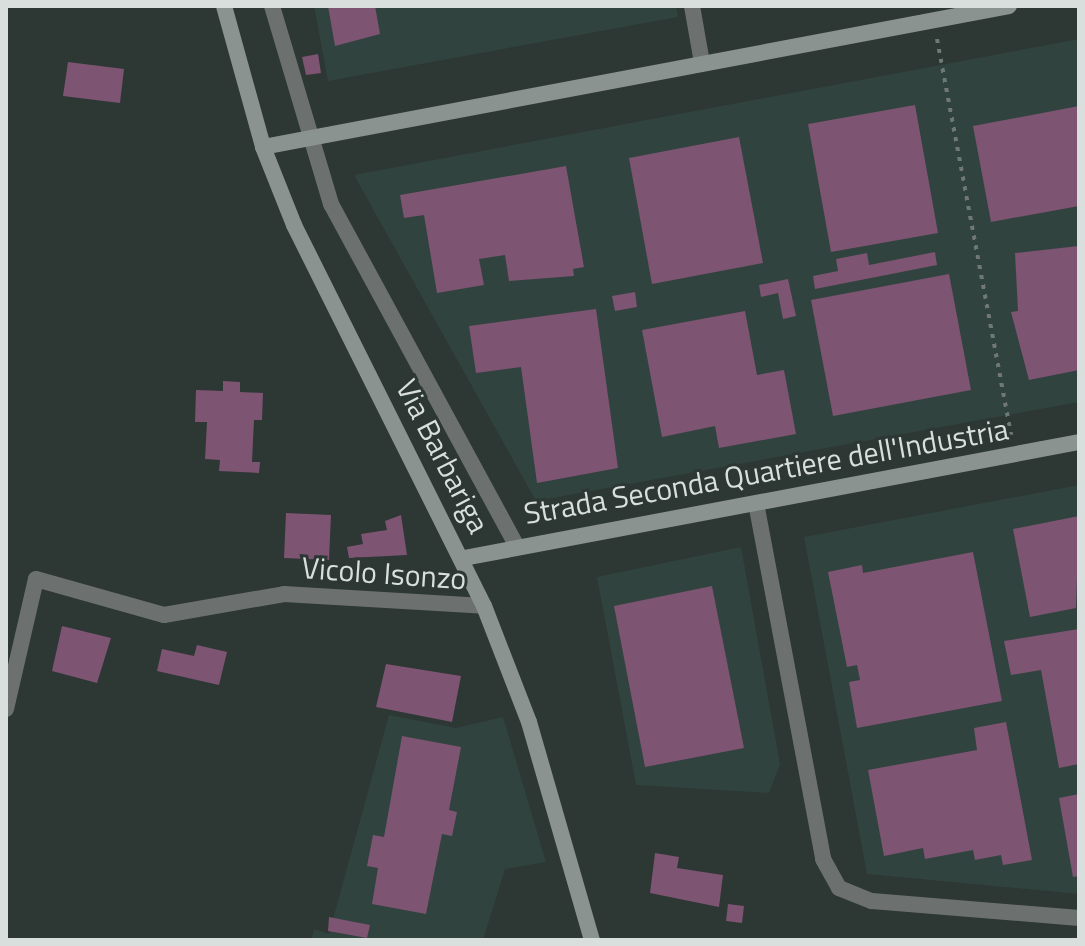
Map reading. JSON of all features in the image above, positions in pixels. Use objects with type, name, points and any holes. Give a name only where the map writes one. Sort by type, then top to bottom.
[{"type":"street","name":"Via Barbariga","points":[[224,6],[263,147],[294,225],[464,558],[484,606],[529,722],[592,940]]},
{"type":"street","name":"Via Barbariga","points":[[272,6],[307,134],[331,204],[516,545]]},
{"type":"street","points":[[692,6],[702,63]]},
{"type":"street","points":[[263,147],[307,134],[1009,6]]},
{"type":"street","name":"Strada Seconda Quartiere dell'Industria","points":[[464,558],[516,545],[1079,442]]},
{"type":"street","points":[[756,503],[823,859],[839,888],[857,899],[1079,918]]},
{"type":"street","name":"Vicolo Isonzo","points":[[6,709],[36,579],[164,615],[284,594],[484,606]]},
{"type":"path","points":[[934,21],[1014,455]]},
{"type":"shaded area","points":[[314,6],[676,6],[678,17],[328,81]]},
{"type":"shaded area","points":[[1079,39],[1079,402],[536,501],[354,175]]},
{"type":"shaded area","points":[[1079,485],[1079,894],[867,874],[804,537]]},
{"type":"shaded area","points":[[741,547],[780,764],[769,793],[636,785],[597,577]]},
{"type":"shaded area","points":[[389,715],[456,728],[503,717],[546,862],[505,869],[483,940],[311,940],[314,929],[329,934]]},
{"type":"building","points":[[328,6],[375,6],[380,34],[335,46]]},
{"type":"building","points":[[318,54],[321,73],[306,75],[302,57]]},
{"type":"building","points":[[68,62],[124,69],[120,103],[63,96]]},
{"type":"building","points":[[915,105],[938,233],[831,252],[808,124]]},
{"type":"building","points":[[1079,106],[1079,206],[991,222],[973,126]]},
{"type":"building","points":[[739,137],[763,263],[652,284],[629,158]]},
{"type":"building","points":[[566,166],[584,267],[573,269],[574,276],[509,281],[505,255],[479,259],[484,285],[437,293],[424,215],[404,218],[400,195]]},
{"type":"building","points":[[1079,246],[1079,370],[1029,380],[1011,312],[1018,311],[1015,253]]},
{"type":"building","points":[[935,252],[937,265],[815,289],[813,276],[838,271],[836,259],[867,253],[869,265]]},
{"type":"building","points":[[949,274],[971,390],[833,416],[811,300]]},
{"type":"building","points":[[788,279],[796,316],[783,319],[778,293],[761,297],[759,285]]},
{"type":"building","points":[[635,292],[637,307],[615,311],[612,296]]},
{"type":"building","points":[[596,309],[618,468],[537,483],[521,367],[476,373],[469,326]]},
{"type":"building","points":[[745,311],[757,375],[784,370],[796,434],[719,448],[715,426],[662,437],[642,330]]},
{"type":"building","points":[[223,381],[240,382],[240,392],[263,393],[262,420],[254,420],[252,462],[260,462],[259,473],[219,471],[220,460],[205,459],[207,422],[195,422],[196,390],[223,391]]},
{"type":"building","points":[[286,513],[331,515],[329,560],[284,558]]},
{"type":"building","points":[[401,515],[407,555],[349,558],[347,547],[363,544],[361,534],[387,530],[385,521]]},
{"type":"building","points":[[1079,516],[1076,608],[1030,617],[1013,529]]},
{"type":"building","points":[[973,552],[1002,701],[857,728],[849,682],[860,680],[857,665],[847,667],[828,572],[862,565],[863,573]]},
{"type":"building","points":[[712,586],[744,748],[645,767],[614,606]]},
{"type":"building","points":[[62,626],[111,638],[97,683],[52,671]]},
{"type":"building","points":[[1079,629],[1079,764],[1059,768],[1041,670],[1011,675],[1004,641]]},
{"type":"building","points":[[197,645],[227,652],[219,685],[157,671],[162,649],[194,656]]},
{"type":"building","points":[[386,664],[461,676],[452,722],[376,707]]},
{"type":"building","points":[[1006,722],[1032,860],[1003,865],[1001,855],[975,860],[973,850],[925,859],[923,848],[884,856],[868,770],[977,750],[974,728]]},
{"type":"building","points":[[402,736],[461,747],[449,810],[457,812],[452,836],[442,834],[426,914],[372,904],[378,868],[367,866],[373,835],[384,837]]},
{"type":"building","points":[[1079,794],[1079,876],[1073,877],[1059,798]]},
{"type":"building","points":[[655,853],[679,857],[677,868],[723,875],[719,907],[650,893]]},
{"type":"building","points":[[728,904],[744,906],[742,923],[726,921]]},
{"type":"building","points":[[329,917],[370,925],[367,938],[328,931]]}]
